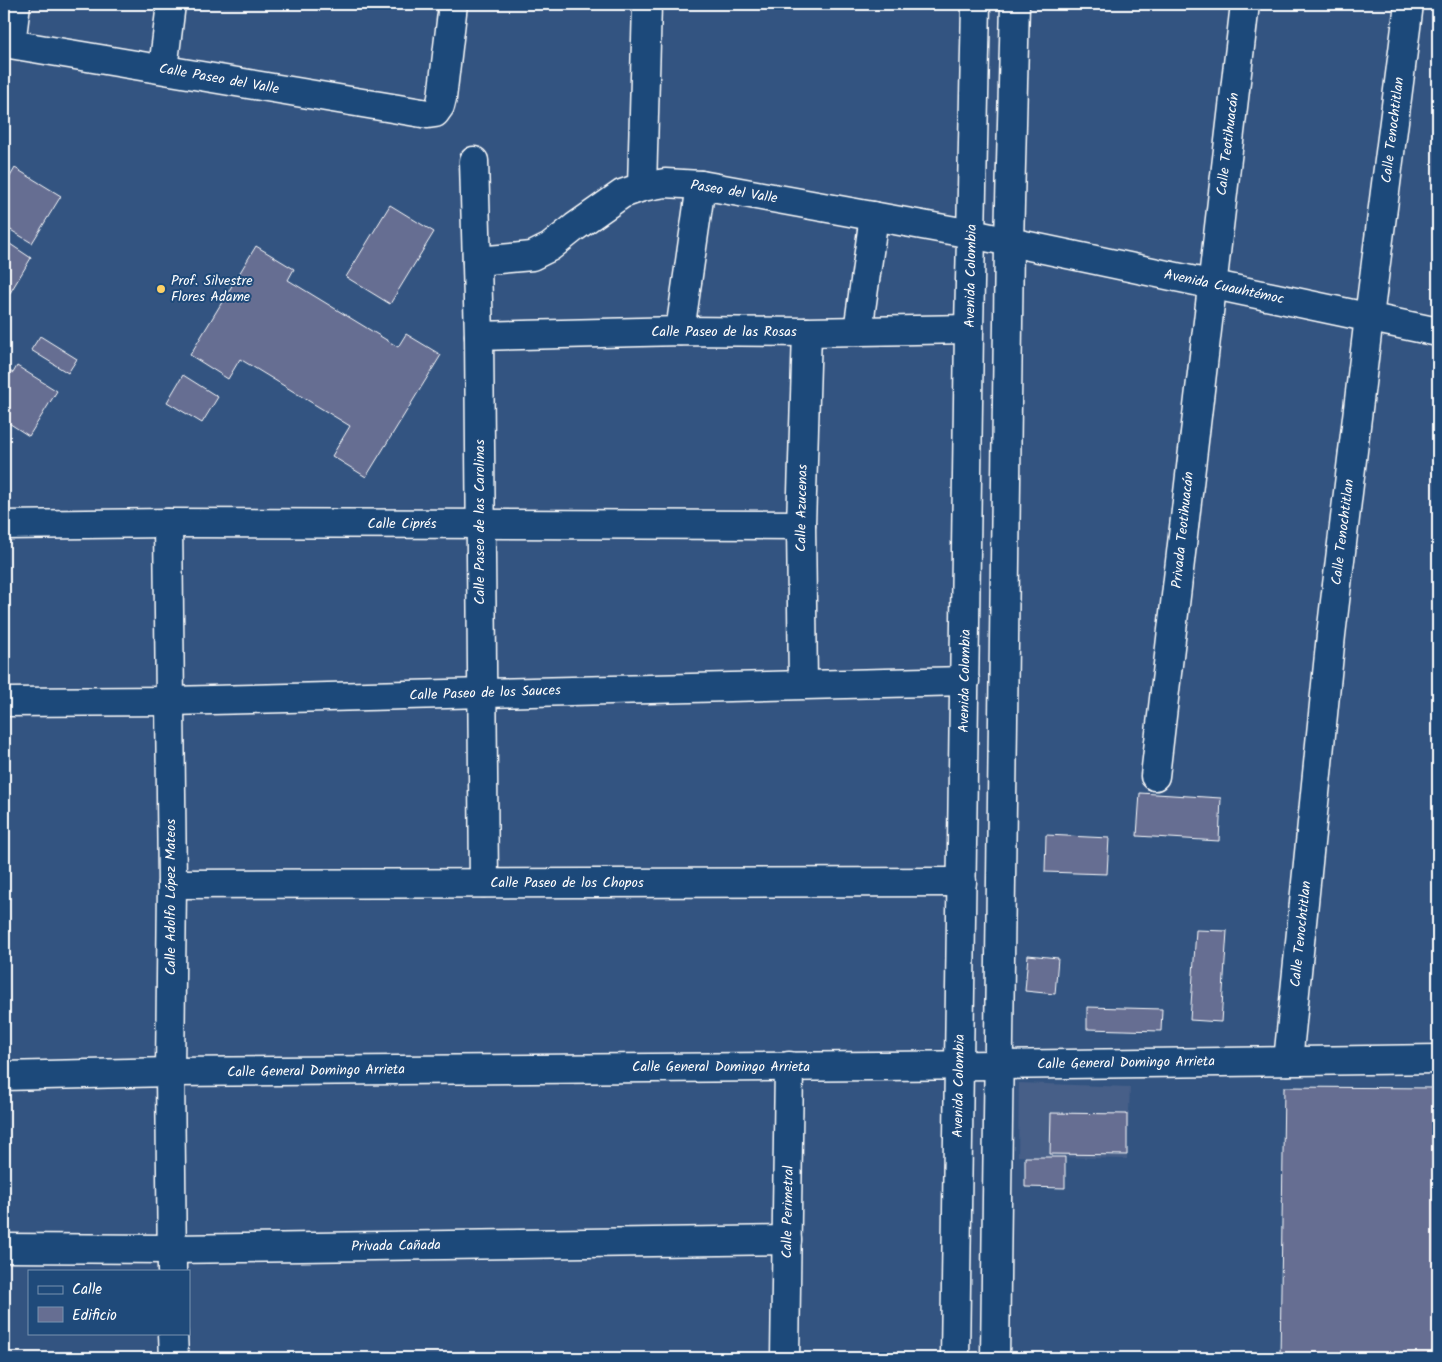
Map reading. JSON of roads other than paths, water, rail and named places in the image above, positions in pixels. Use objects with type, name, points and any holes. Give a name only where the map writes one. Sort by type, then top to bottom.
[{"type":"street","points":[[8,43],[16,4]]},
{"type":"street","points":[[163,69],[171,4]]},
{"type":"street","name":"Calle Paseo del Valle","points":[[8,43],[428,114],[435,113],[440,106],[442,98],[452,4]]},
{"type":"street","points":[[642,187],[647,4]]},
{"type":"street","name":"Avenida Colombia","points":[[955,1358],[969,329],[976,4]]},
{"type":"street","points":[[995,1358],[1009,243],[1015,4]]},
{"type":"street","name":"Calle Teotihuacán","points":[[1211,285],[1244,4]]},
{"type":"street","name":"Calle Tenochtitlan","points":[[1288,1061],[1331,635],[1368,317],[1410,4]]},
{"type":"street","name":"Calle Paseo de las Carolinas","points":[[474,160],[479,336],[484,884]]},
{"type":"street","name":"Paseo del Valle","points":[[477,260],[532,256],[550,247],[575,226],[622,194],[642,187],[664,183],[701,185],[972,234],[1009,243]]},
{"type":"street","points":[[680,331],[701,185]]},
{"type":"street","points":[[858,331],[874,216]]},
{"type":"street","name":"Avenida Cuauhtémoc","points":[[1009,243],[1438,332]]},
{"type":"street","name":"Privada Teotihuacán","points":[[1155,776],[1211,285]]},
{"type":"street","name":"Calle Paseo de las Rosas","points":[[479,336],[680,331],[807,332],[969,329]]},
{"type":"street","name":"Calle Azucenas","points":[[803,684],[801,525],[807,332]]},
{"type":"street","name":"Calle Ciprés","points":[[4,525],[168,523],[801,525]]},
{"type":"street","name":"Calle Adolfo López Mateos","points":[[168,523],[172,884],[171,1260]]},
{"type":"street","name":"Calle Paseo de los Sauces","points":[[4,702],[170,700],[965,681]]},
{"type":"street","name":"Calle Paseo de los Chopos","points":[[172,884],[962,882]]},
{"type":"street","name":"Calle General Domingo Arrieta","points":[[4,1076],[170,1072],[1438,1059]]},
{"type":"street","name":"Calle Perimetral","points":[[785,1358],[789,1066]]},
{"type":"street","name":"Privada Cañada","points":[[4,1248],[171,1260],[788,1240]]},
{"type":"street","points":[[173,1334],[174,1358]]},
{"type":"place","name":"Prof. Silvestre Flores Adame","points":[[161,289]]}]
